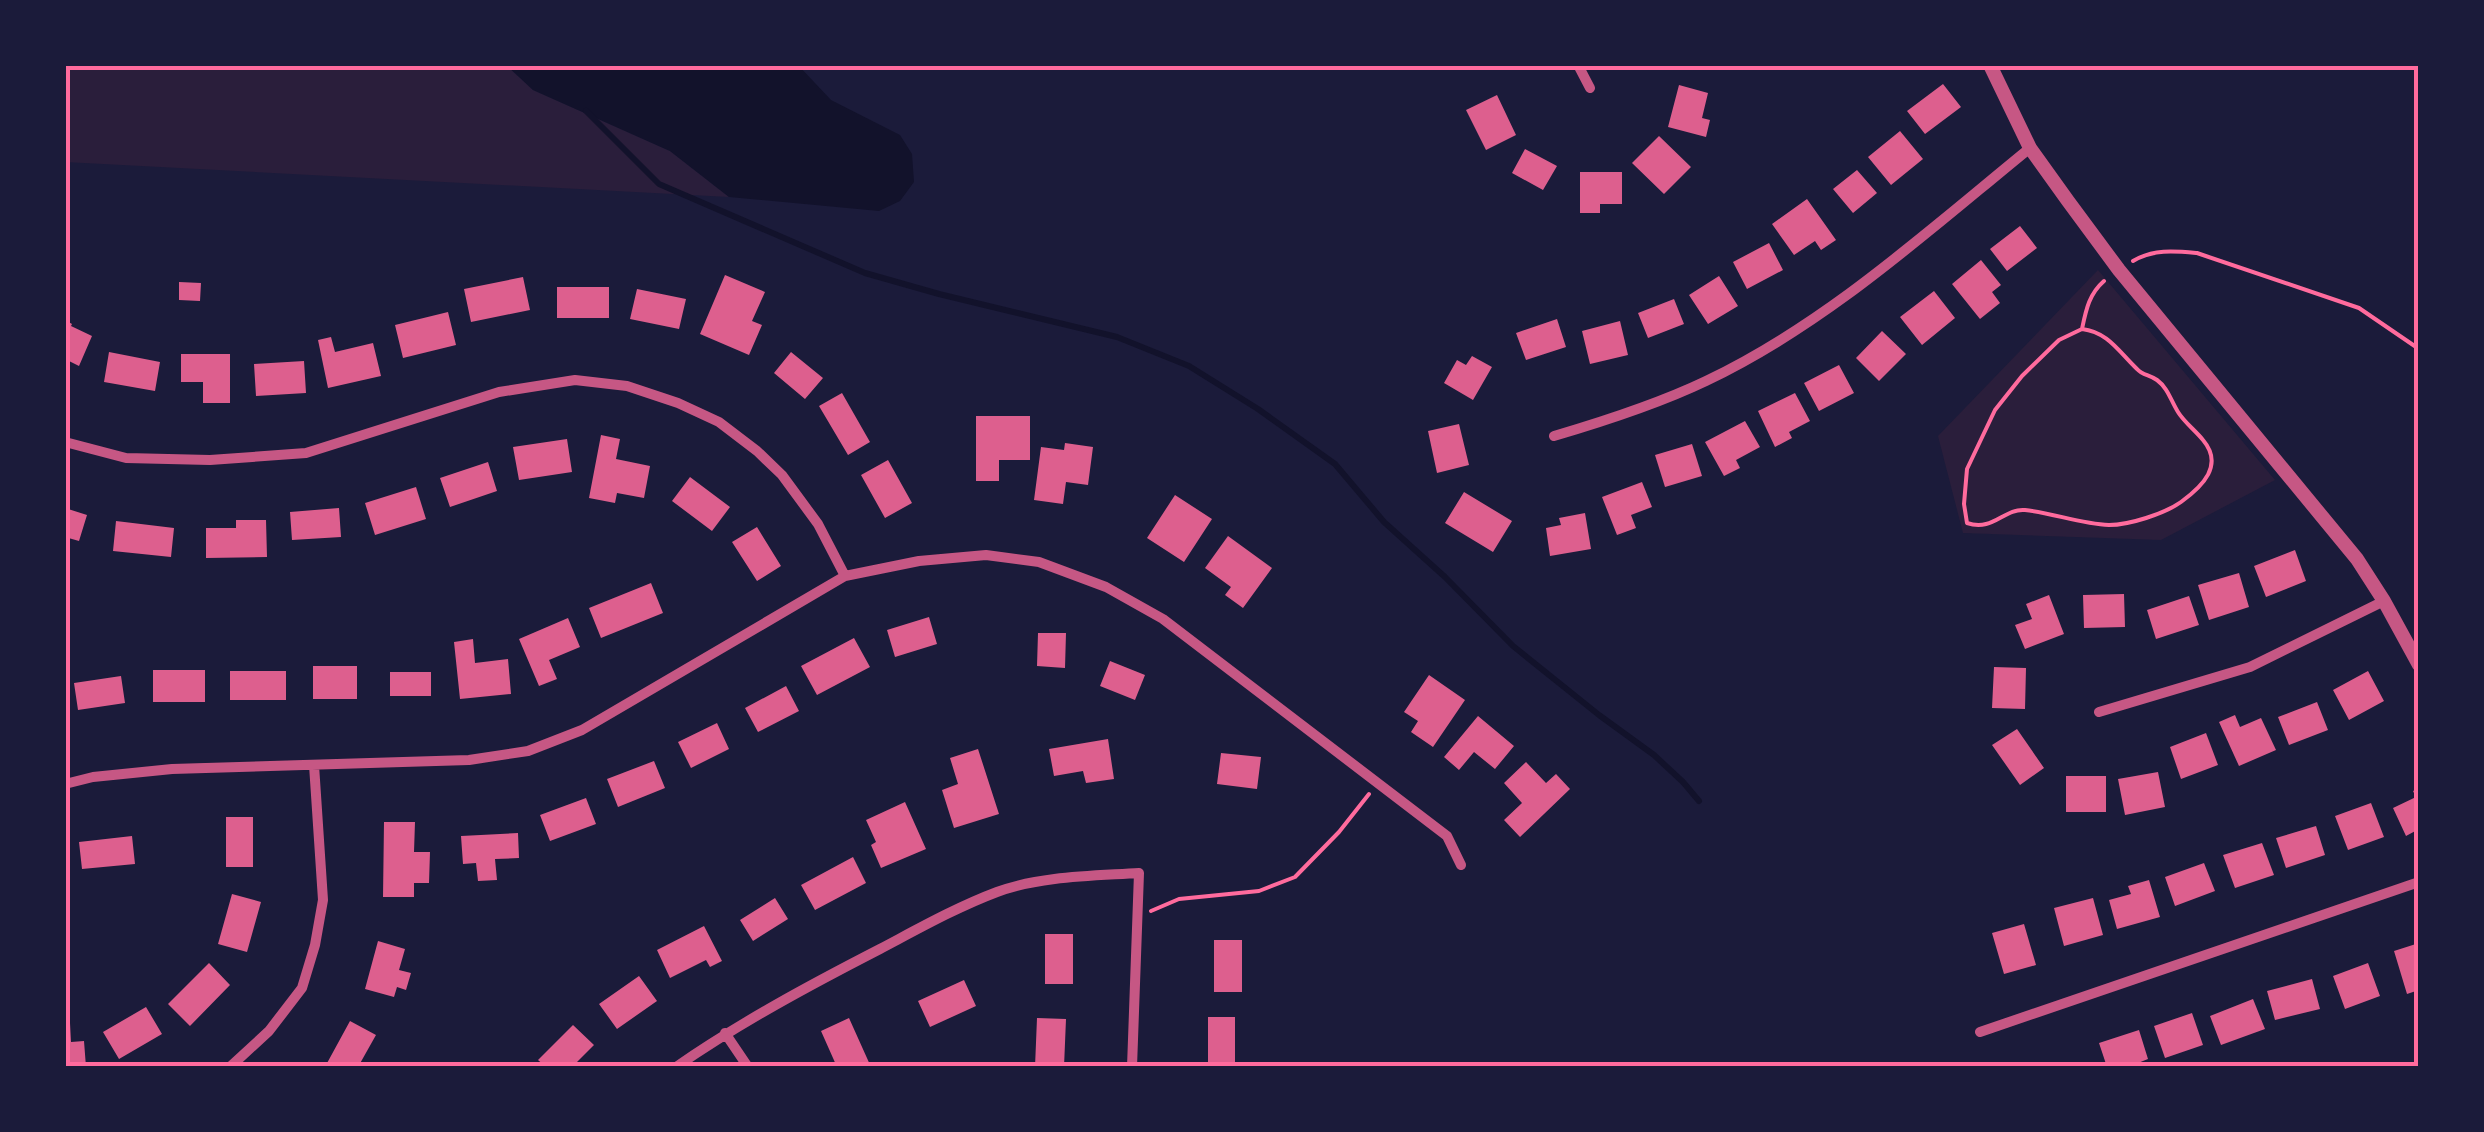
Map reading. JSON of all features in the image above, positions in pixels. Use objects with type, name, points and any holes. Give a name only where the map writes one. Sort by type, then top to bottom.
[{"type":"street","points":[[1578,65],[1590,88]]},
{"type":"street","points":[[1990,65],[2030,148],[2119,270],[2357,559],[2419,665]]},
{"type":"street","points":[[1554,436],[1706,381],[1789,335],[1879,271],[2030,148]]},
{"type":"street","points":[[65,442],[126,458],[210,460],[306,453],[498,392],[575,380],[626,386],[720,422],[757,451],[782,475],[818,524],[844,576]]},
{"type":"street","points":[[65,784],[93,777],[172,770],[469,760],[528,751],[582,730],[844,576],[918,560],[986,555],[1039,562],[1106,586],[1163,619],[1447,836],[1461,865]]},
{"type":"street","points":[[2098,712],[2250,667],[2384,602]]},
{"type":"street","points":[[230,1067],[270,1031],[302,988],[315,945],[323,900],[314,764]]},
{"type":"street","points":[[676,1067],[725,1034],[900,938],[998,891],[1062,878],[1140,873],[1132,1067]]},
{"type":"street","points":[[1980,1032],[2419,882]]},
{"type":"street","points":[[725,1034],[748,1067]]},
{"type":"path","points":[[2082,329],[2094,289],[2146,254],[2170,251],[2197,253],[2360,308],[2419,349]]},
{"type":"path","points":[[2082,329],[2109,340],[2140,372],[2168,392],[2178,413],[2206,443],[2213,456],[2213,468],[2201,486],[2177,505],[2129,524],[2107,525],[2019,509],[1989,525],[1967,523],[1967,469],[1995,410],[2022,376],[2059,340],[2082,329]]},
{"type":"path","points":[[1138,916],[1179,899],[1259,891],[1295,878],[1339,832],[1377,783]]},
{"type":"shaded area","points":[[65,65],[506,65],[533,90],[670,151],[729,197],[65,162]]},
{"type":"shaded area","points":[[506,65],[798,65],[831,100],[900,135],[912,154],[914,182],[900,201],[879,211],[729,197],[670,151],[533,90]]},
{"type":"shaded area","points":[[2098,270],[2275,480],[2161,540],[1963,533],[1938,436]]},
{"type":"building","points":[[1943,84],[1961,107],[1925,134],[1907,111]]},
{"type":"building","points":[[1679,85],[1708,93],[1702,118],[1710,120],[1706,137],[1668,127]]},
{"type":"building","points":[[1497,95],[1516,135],[1486,150],[1466,110]]},
{"type":"building","points":[[1900,131],[1923,159],[1891,185],[1868,157]]},
{"type":"building","points":[[1659,136],[1691,167],[1664,194],[1632,163]]},
{"type":"building","points":[[1525,149],[1557,166],[1543,190],[1512,173]]},
{"type":"building","points":[[1857,170],[1877,193],[1853,213],[1833,189]]},
{"type":"building","points":[[1580,172],[1622,172],[1622,204],[1600,204],[1600,213],[1580,213]]},
{"type":"building","points":[[1807,199],[1836,240],[1821,250],[1815,241],[1794,255],[1772,224]]},
{"type":"building","points":[[2020,226],[2037,248],[2007,271],[1990,249]]},
{"type":"building","points":[[1769,243],[1783,270],[1747,289],[1733,262]]},
{"type":"building","points":[[1981,260],[2001,285],[1992,292],[2000,303],[1980,319],[1952,284]]},
{"type":"building","points":[[725,275],[765,292],[752,321],[762,325],[749,355],[700,334]]},
{"type":"building","points":[[1719,276],[1738,306],[1708,324],[1689,295]]},
{"type":"building","points":[[523,277],[530,310],[471,322],[464,289]]},
{"type":"building","points":[[179,282],[201,283],[200,301],[179,300]]},
{"type":"building","points":[[557,287],[609,287],[609,318],[557,318]]},
{"type":"building","points":[[637,289],[686,299],[679,329],[630,319]]},
{"type":"building","points":[[1934,291],[1955,318],[1922,345],[1900,317]]},
{"type":"building","points":[[1674,299],[1684,324],[1648,338],[1638,313]]},
{"type":"building","points":[[448,312],[456,345],[403,358],[395,325]]},
{"type":"building","points":[[1557,319],[1566,347],[1526,360],[1516,333]]},
{"type":"building","points":[[65,320],[92,336],[79,366],[65,359]]},
{"type":"building","points":[[1620,321],[1628,355],[1590,364],[1582,331]]},
{"type":"building","points":[[1882,331],[1906,354],[1879,381],[1856,358]]},
{"type":"building","points":[[331,337],[335,352],[373,343],[381,376],[328,388],[318,340]]},
{"type":"building","points":[[109,352],[160,362],[155,391],[104,382]]},
{"type":"building","points":[[791,352],[823,378],[805,399],[774,373]]},
{"type":"building","points":[[181,354],[230,354],[230,403],[203,403],[203,382],[181,382]]},
{"type":"building","points":[[1472,356],[1492,367],[1473,400],[1444,383],[1457,360],[1466,365]]},
{"type":"building","points":[[304,361],[306,393],[256,396],[254,364]]},
{"type":"building","points":[[1839,365],[1854,393],[1819,411],[1804,383]]},
{"type":"building","points":[[842,393],[870,442],[848,455],[819,406]]},
{"type":"building","points":[[1795,393],[1810,421],[1789,432],[1792,438],[1775,447],[1758,411]]},
{"type":"building","points":[[976,416],[1030,416],[1030,460],[999,460],[999,481],[976,481]]},
{"type":"building","points":[[1745,421],[1760,447],[1736,460],[1740,468],[1724,476],[1705,442]]},
{"type":"building","points":[[1459,424],[1469,465],[1437,473],[1428,431]]},
{"type":"building","points":[[601,435],[620,439],[616,459],[650,466],[644,498],[617,493],[615,503],[589,498]]},
{"type":"building","points":[[567,439],[572,472],[519,480],[513,447]]},
{"type":"building","points":[[1065,443],[1093,447],[1088,485],[1066,482],[1063,504],[1034,500],[1041,447],[1064,450]]},
{"type":"building","points":[[1692,444],[1702,476],[1665,487],[1655,455]]},
{"type":"building","points":[[888,460],[912,503],[885,518],[861,475]]},
{"type":"building","points":[[488,462],[497,491],[450,507],[440,478]]},
{"type":"building","points":[[690,477],[730,507],[712,531],[672,501]]},
{"type":"building","points":[[1642,482],[1652,507],[1631,515],[1636,528],[1617,535],[1602,497]]},
{"type":"building","points":[[416,487],[426,519],[375,535],[365,503]]},
{"type":"building","points":[[1464,492],[1512,521],[1493,552],[1445,523]]},
{"type":"building","points":[[1175,495],[1212,519],[1184,562],[1147,538]]},
{"type":"building","points":[[65,508],[87,515],[79,541],[65,537]]},
{"type":"building","points":[[339,508],[341,537],[292,540],[290,512]]},
{"type":"building","points":[[1585,513],[1591,549],[1550,556],[1546,528],[1561,525],[1559,518]]},
{"type":"building","points":[[236,520],[266,520],[267,557],[206,558],[206,528],[236,528]]},
{"type":"building","points":[[116,521],[174,528],[171,557],[113,551]]},
{"type":"building","points":[[757,527],[781,566],[757,581],[732,542]]},
{"type":"building","points":[[1228,536],[1272,568],[1243,608],[1225,595],[1231,587],[1205,568]]},
{"type":"building","points":[[2295,550],[2306,581],[2266,597],[2254,566]]},
{"type":"building","points":[[2239,573],[2249,607],[2209,620],[2198,585]]},
{"type":"building","points":[[651,583],[663,613],[601,638],[589,608]]},
{"type":"building","points":[[2124,594],[2125,627],[2084,628],[2083,595]]},
{"type":"building","points":[[2049,595],[2064,634],[2025,649],[2015,625],[2032,619],[2026,604]]},
{"type":"building","points":[[2189,596],[2199,625],[2156,639],[2147,610]]},
{"type":"building","points":[[929,617],[937,644],[895,657],[887,630]]},
{"type":"building","points":[[568,618],[580,647],[549,660],[557,679],[539,686],[519,639]]},
{"type":"building","points":[[1038,633],[1066,633],[1065,668],[1037,666]]},
{"type":"building","points":[[854,638],[870,667],[817,695],[801,666]]},
{"type":"building","points":[[473,639],[475,663],[508,659],[511,694],[460,699],[454,642]]},
{"type":"building","points":[[1110,661],[1145,675],[1135,700],[1100,686]]},
{"type":"building","points":[[313,666],[357,666],[357,699],[313,699]]},
{"type":"building","points":[[1994,667],[2026,668],[2025,709],[1992,708]]},
{"type":"building","points":[[153,670],[205,670],[205,702],[153,702]]},
{"type":"building","points":[[230,671],[286,671],[286,700],[230,700]]},
{"type":"building","points":[[2368,671],[2384,701],[2349,720],[2333,690]]},
{"type":"building","points":[[390,672],[431,672],[431,696],[390,696]]},
{"type":"building","points":[[1429,675],[1465,700],[1433,747],[1411,732],[1418,721],[1404,712]]},
{"type":"building","points":[[121,676],[125,703],[78,710],[74,683]]},
{"type":"building","points":[[786,686],[799,711],[758,732],[745,708]]},
{"type":"building","points":[[2317,702],[2328,730],[2289,745],[2278,717]]},
{"type":"building","points":[[2235,715],[2240,727],[2261,718],[2276,750],[2239,766],[2219,722]]},
{"type":"building","points":[[1478,716],[1514,746],[1495,769],[1474,752],[1459,770],[1444,757]]},
{"type":"building","points":[[717,723],[729,749],[691,768],[678,742]]},
{"type":"building","points":[[2017,729],[2044,768],[2020,785],[1992,745]]},
{"type":"building","points":[[2206,733],[2218,765],[2181,779],[2170,747]]},
{"type":"building","points":[[1108,739],[1114,779],[1086,783],[1083,771],[1054,776],[1049,749]]},
{"type":"building","points":[[978,749],[999,814],[954,828],[942,790],[958,784],[950,758]]},
{"type":"building","points":[[1221,753],[1261,757],[1257,789],[1217,784]]},
{"type":"building","points":[[654,761],[665,788],[618,807],[607,779]]},
{"type":"building","points":[[1526,762],[1546,783],[1556,774],[1570,789],[1520,837],[1504,820],[1522,803],[1504,783]]},
{"type":"building","points":[[2158,772],[2165,807],[2125,815],[2118,779]]},
{"type":"building","points":[[2066,776],[2106,776],[2106,812],[2066,812]]},
{"type":"building","points":[[2419,788],[2419,829],[2406,836],[2393,808],[2416,797],[2413,791]]},
{"type":"building","points":[[586,798],[596,824],[550,841],[540,815]]},
{"type":"building","points":[[905,802],[926,849],[881,868],[866,820]]},
{"type":"building","points":[[2371,803],[2384,837],[2348,850],[2335,816]]},
{"type":"building","points":[[226,817],[253,817],[253,867],[226,867]]},
{"type":"building","points":[[384,822],[415,822],[414,852],[430,852],[429,883],[414,883],[414,897],[383,897]]},
{"type":"building","points":[[2316,826],[2325,855],[2286,868],[2276,838]]},
{"type":"building","points":[[518,833],[519,858],[495,859],[497,880],[478,881],[476,863],[463,864],[461,836]]},
{"type":"building","points":[[132,836],[135,864],[82,869],[79,842]]},
{"type":"building","points":[[2262,843],[2274,875],[2235,888],[2223,855]]},
{"type":"building","points":[[853,857],[866,883],[815,910],[801,885]]},
{"type":"building","points":[[2204,863],[2215,891],[2175,906],[2165,877]]},
{"type":"building","points":[[2149,880],[2160,917],[2117,929],[2109,900],[2131,894],[2128,886]]},
{"type":"building","points":[[232,894],[261,902],[247,952],[218,944]]},
{"type":"building","points":[[775,898],[788,919],[753,941],[740,920]]},
{"type":"building","points":[[2093,898],[2103,935],[2064,946],[2054,908]]},
{"type":"building","points":[[2024,924],[2036,965],[2004,974],[1992,933]]},
{"type":"building","points":[[704,926],[722,961],[710,967],[706,960],[670,978],[657,950]]},
{"type":"building","points":[[1045,934],[1073,934],[1073,984],[1045,984]]},
{"type":"building","points":[[1214,940],[1242,940],[1242,992],[1214,992]]},
{"type":"building","points":[[378,941],[405,949],[399,970],[411,973],[406,990],[397,987],[394,997],[365,989]]},
{"type":"building","points":[[2419,943],[2419,990],[2407,994],[2394,951]]},
{"type":"building","points":[[209,963],[230,985],[190,1026],[168,1004]]},
{"type":"building","points":[[2368,963],[2380,996],[2345,1009],[2333,976]]},
{"type":"building","points":[[639,976],[657,1001],[617,1029],[599,1004]]},
{"type":"building","points":[[2312,979],[2320,1009],[2275,1020],[2267,991]]},
{"type":"building","points":[[964,980],[976,1006],[930,1027],[918,1001]]},
{"type":"building","points":[[2253,999],[2265,1029],[2221,1045],[2210,1016]]},
{"type":"building","points":[[146,1007],[162,1034],[119,1059],[103,1032]]},
{"type":"building","points":[[2192,1013],[2203,1045],[2165,1058],[2154,1026]]},
{"type":"building","points":[[1208,1017],[1235,1017],[1235,1067],[1208,1067]]},
{"type":"building","points":[[849,1018],[871,1067],[837,1067],[821,1031]]},
{"type":"building","points":[[1037,1018],[1066,1019],[1064,1067],[1035,1067]]},
{"type":"building","points":[[350,1021],[376,1035],[358,1067],[329,1067],[326,1065]]},
{"type":"building","points":[[70,1023],[71,1042],[84,1041],[86,1067],[65,1067],[65,1024]]},
{"type":"building","points":[[573,1025],[594,1045],[572,1067],[546,1067],[538,1060]]},
{"type":"building","points":[[2139,1030],[2148,1059],[2128,1067],[2107,1067],[2099,1043]]},
{"type":"waterway","points":[[586,111],[659,184],[865,273],[1117,337],[1189,366],[1335,464],[1384,522],[1513,646],[1654,755],[1699,801]]}]
